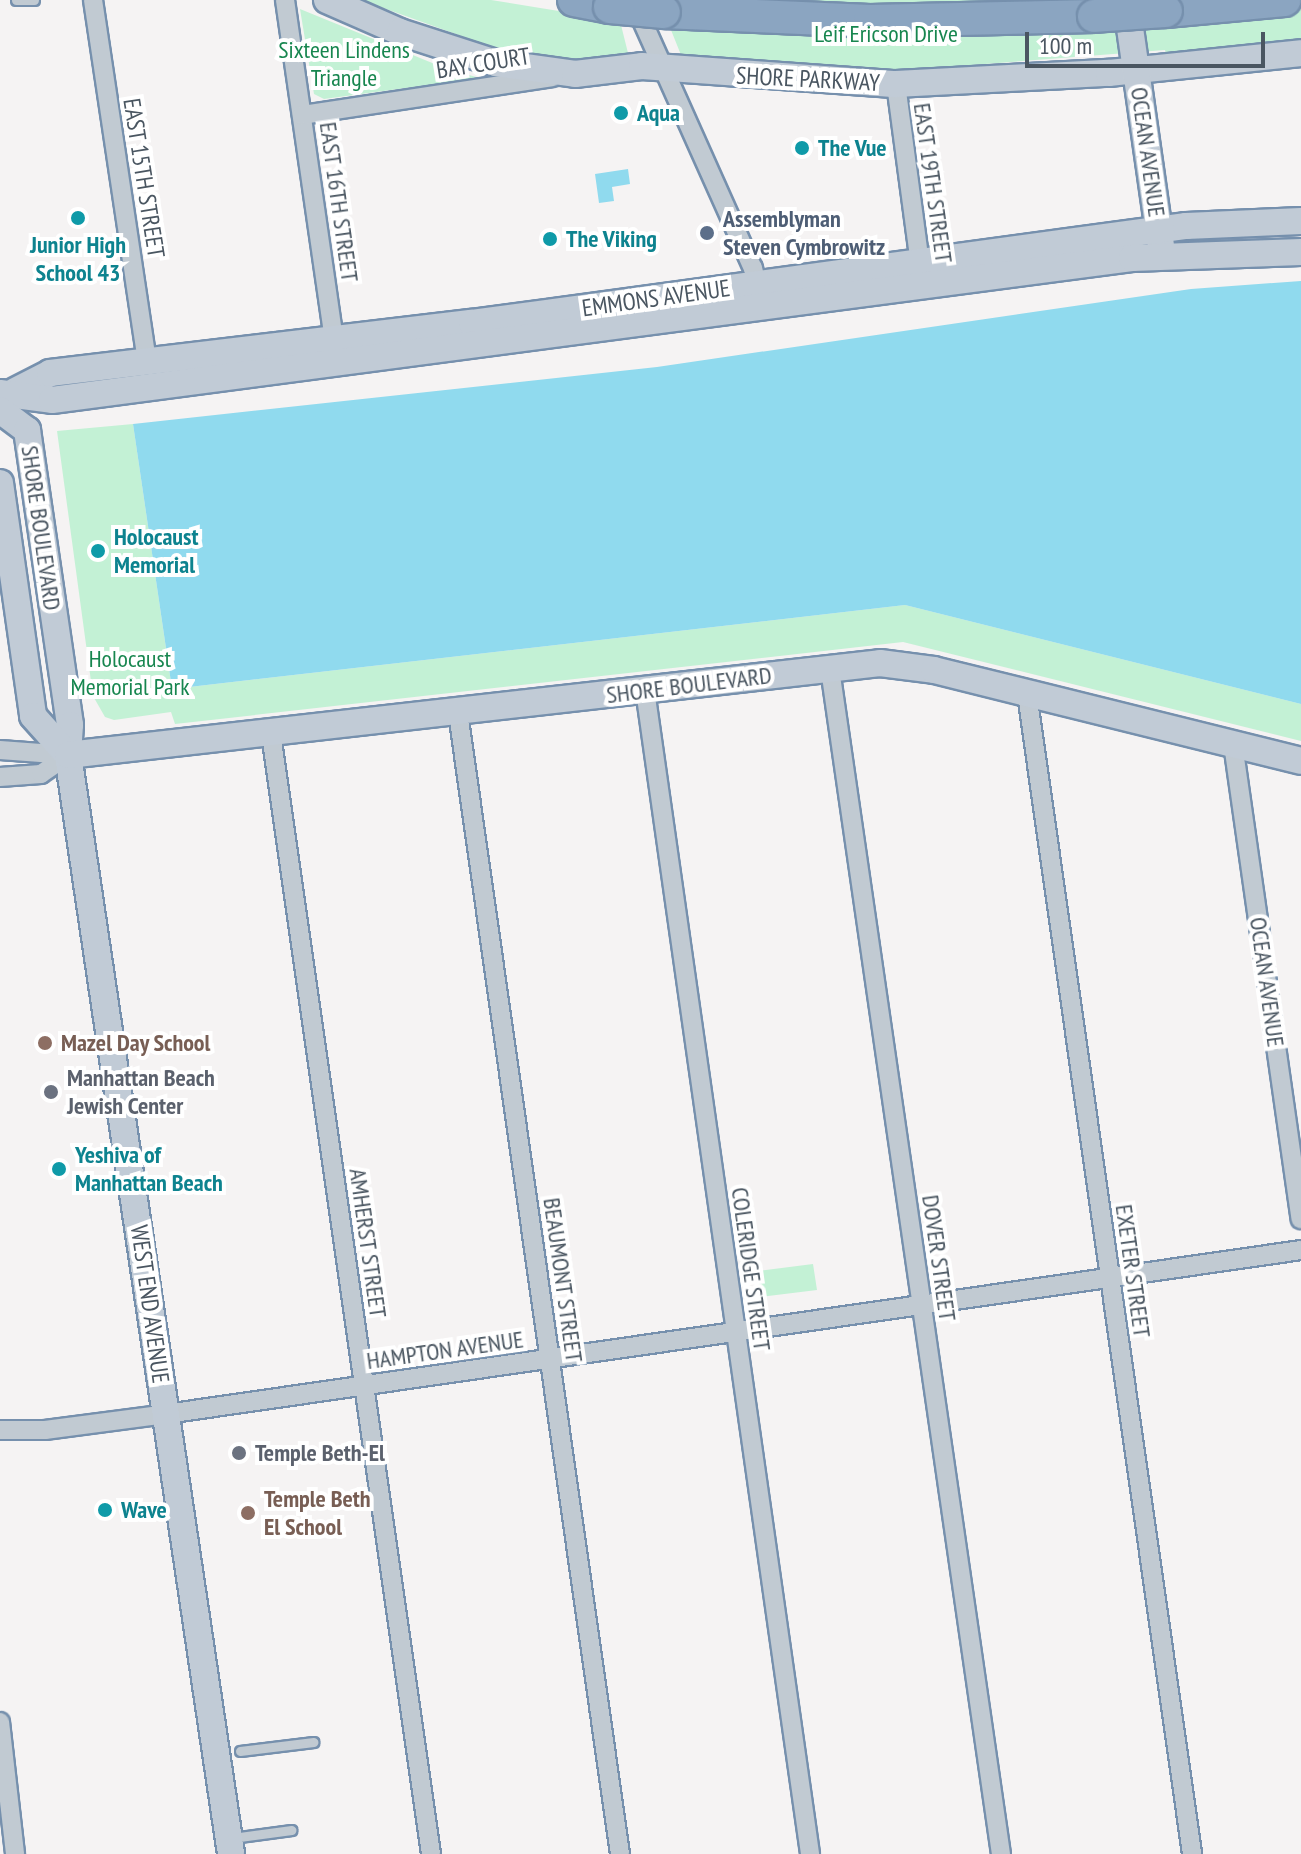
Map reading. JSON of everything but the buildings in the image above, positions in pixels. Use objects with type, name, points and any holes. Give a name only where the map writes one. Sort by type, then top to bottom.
[{"type":"highway","points":[[574,0],[664,12],[870,21],[1094,16],[1284,0]]},
{"type":"main road","name":"SHORE PARKWAY","points":[[327,0],[400,32],[496,63],[575,74],[642,66],[896,84],[1136,70],[1301,53]]},
{"type":"main road","name":"OCEAN AVENUE","points":[[1126,0],[1163,256]]},
{"type":"main road","name":"EMMONS AVENUE","points":[[921,276],[1159,230],[1301,221]]},
{"type":"main road","name":"EMMONS AVENUE","points":[[5,398],[52,400],[335,352],[921,276],[1163,256],[1301,252]]},
{"type":"main road","name":"EMMONS AVENUE","points":[[5,398],[50,373],[147,362],[335,352]]},
{"type":"main road","name":"SHORE BOULEVARD","points":[[5,398],[27,430],[70,725],[68,755]]},
{"type":"main road","name":"SHORE BOULEVARD","points":[[0,483],[33,716],[68,755]]},
{"type":"main road","name":"SHORE BOULEVARD","points":[[68,755],[830,669],[906,665],[1301,761]]},
{"type":"main road","name":"WEST END AVENUE","points":[[68,755],[230,1846]]},
{"type":"street","name":"EAST 15TH STREET","points":[[93,0],[147,362]]},
{"type":"street","name":"EAST 16TH STREET","points":[[285,0],[335,352]]},
{"type":"street","points":[[622,4],[664,69],[759,297]]},
{"type":"street","name":"BAY COURT","points":[[302,115],[575,74]]},
{"type":"street","name":"EAST 19TH STREET","points":[[896,84],[921,276]]},
{"type":"street","name":"DOVER STREET","points":[[830,669],[1001,1854]]},
{"type":"street","name":"COLERIDGE STREET","points":[[645,690],[810,1854]]},
{"type":"street","name":"EXETER STREET","points":[[1027,694],[1192,1854]]},
{"type":"street","name":"BEAUMONT STREET","points":[[458,713],[620,1854]]},
{"type":"street","name":"AMHERST STREET","points":[[271,734],[431,1854]]},
{"type":"street","name":"OCEAN AVENUE","points":[[1233,744],[1301,1219]]},
{"type":"street","points":[[0,750],[68,755]]},
{"type":"street","points":[[0,777],[41,774],[68,755]]},
{"type":"street","name":"HAMPTON AVENUE","points":[[0,1430],[45,1430],[166,1414],[1301,1250]]},
{"type":"street","points":[[0,1722],[15,1854]]},
{"type":"lane","points":[[16,0],[34,0]]},
{"type":"lane","points":[[240,1751],[313,1742]]},
{"type":"lane","points":[[230,1846],[291,1830]]},
{"type":"green space","points":[[361,0],[491,0],[620,21],[629,57],[570,62],[514,55]]},
{"type":"green space","name":"Leif Ericson Drive","points":[[659,0],[1301,0],[1301,46],[1167,59],[1165,50],[894,71],[683,60]]},
{"type":"green space","name":"Sixteen Lindens Triangle","points":[[300,9],[447,69],[480,78],[324,99],[314,94]]},
{"type":"green space","name":"Holocaust Memorial Park","points":[[133,424],[172,689],[905,605],[1301,704],[1301,741],[903,642],[175,724],[171,712],[114,720],[105,717],[93,696],[57,431]]},
{"type":"green space","points":[[813,1264],[817,1290],[760,1297],[757,1271]]},
{"type":"water","points":[[628,169],[630,184],[612,187],[614,201],[599,203],[595,174]]},
{"type":"water","points":[[1301,281],[1301,704],[905,605],[172,689],[133,424],[657,367],[1191,289]]},
{"type":"place","name":"Aqua","points":[[621,113]]},
{"type":"place","name":"The Vue","points":[[802,148]]},
{"type":"place","name":"Junior High School 43","points":[[78,218]]},
{"type":"place","name":"Assemblyman Steven Cymbrowitz","points":[[707,233]]},
{"type":"place","name":"The Viking","points":[[550,239]]},
{"type":"place","name":"Holocaust Memorial","points":[[98,551]]},
{"type":"place","name":"Mazel Day School","points":[[45,1043]]},
{"type":"place","name":"Manhattan Beach Jewish Center","points":[[51,1092]]},
{"type":"place","name":"Yeshiva of Manhattan Beach","points":[[59,1169]]},
{"type":"place","name":"Temple Beth-El","points":[[239,1453]]},
{"type":"place","name":"Wave","points":[[105,1510]]},
{"type":"place","name":"Temple Beth El School","points":[[248,1513]]}]
